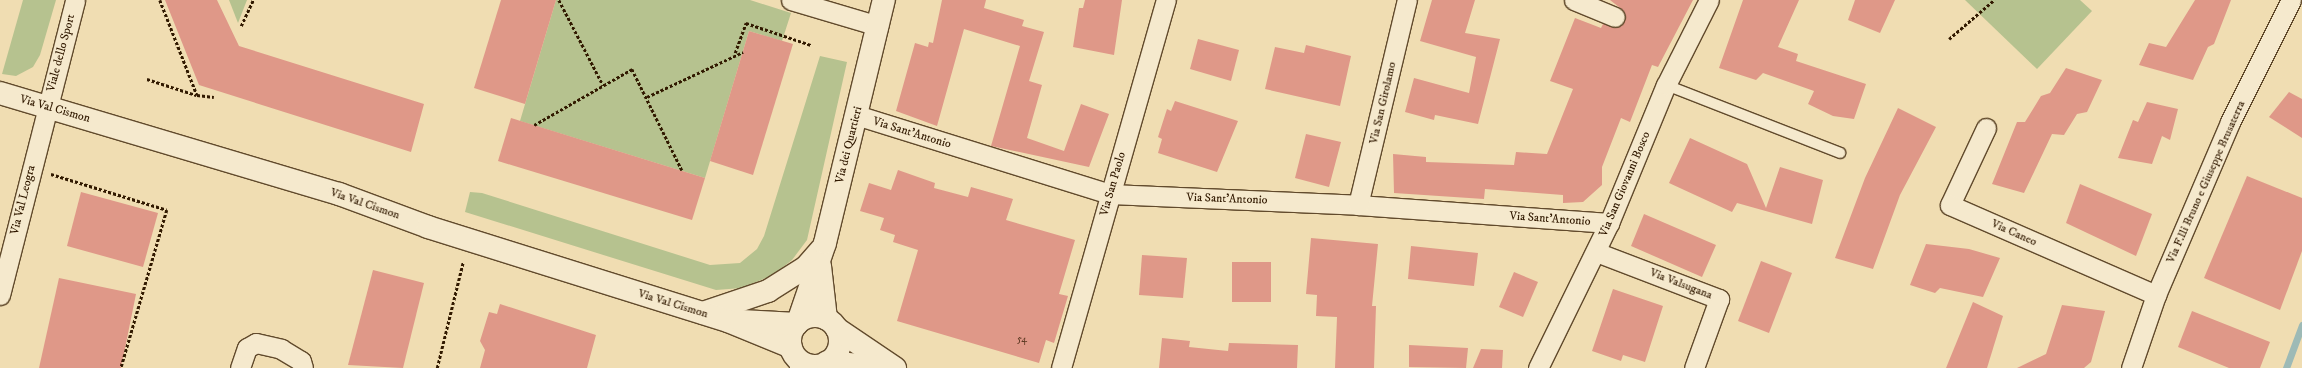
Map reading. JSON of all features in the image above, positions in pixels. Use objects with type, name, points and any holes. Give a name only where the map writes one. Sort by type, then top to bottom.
[{"type":"main road","name":"Via dei Quartieri","points":[[797,323],[822,253],[884,0]]},
{"type":"main road","name":"Via Val Cismon","points":[[0,92],[339,194],[428,227],[728,321],[796,358]]},
{"type":"main road","name":"Via dei Quartieri","points":[[822,253],[832,324]]},
{"type":"main road","points":[[703,313],[768,291],[806,267],[822,253]]},
{"type":"main road","points":[[812,316],[832,324],[894,368],[823,365],[796,358],[790,339],[797,323],[812,316]]},
{"type":"main road","name":"Via Val Cismon","points":[[728,321],[797,323]]},
{"type":"main road","points":[[823,365],[837,351],[832,324]]},
{"type":"street","name":"Viale dello Sport","points":[[47,106],[75,0]]},
{"type":"street","points":[[791,0],[878,26]]},
{"type":"street","name":"Via San Paolo","points":[[1061,368],[1166,0]]},
{"type":"street","name":"Via San Girolamo","points":[[1358,205],[1407,0]]},
{"type":"street","points":[[1574,0],[1615,17]]},
{"type":"street","name":"Via San Giovanni Bosco","points":[[1538,368],[1596,252],[1666,85],[1709,0]]},
{"type":"street","name":"Via F.lli Bruno e Giuseppe Brusaterra","points":[[2131,368],[2156,295],[2230,122],[2291,0]]},
{"type":"street","name":"Via Val Leogra","points":[[0,295],[47,106]]},
{"type":"street","name":"Via Sant'Antonio","points":[[856,115],[1110,194],[1358,205],[1609,223]]},
{"type":"street","name":"Via Caneo","points":[[1986,128],[1950,205],[2156,295]]},
{"type":"street","name":"Via Valsugana","points":[[1596,252],[1719,299],[1694,368]]},
{"type":"street","points":[[240,368],[248,348],[256,343],[281,349],[301,361],[303,368]]},
{"type":"lane","points":[[1666,85],[1840,153]]},
{"type":"path","points":[[160,0],[197,95]]},
{"type":"path","points":[[241,26],[252,0]]},
{"type":"path","points":[[559,0],[603,85]]},
{"type":"path","points":[[1949,40],[1994,0]]},
{"type":"path","points":[[735,54],[746,23],[811,45]]},
{"type":"path","points":[[647,97],[735,54],[743,52]]},
{"type":"path","points":[[534,125],[632,69],[682,170]]},
{"type":"path","points":[[147,79],[197,95],[214,98]]},
{"type":"path","points":[[31,168],[167,210],[121,368]]},
{"type":"path","points":[[437,368],[465,253]]},
{"type":"green space","points":[[23,0],[56,0],[40,55],[33,67],[16,76],[2,74]]},
{"type":"green space","points":[[229,0],[247,0],[238,23]]},
{"type":"green space","points":[[556,0],[750,0],[791,13],[782,41],[749,31],[705,178],[520,121]]},
{"type":"green space","points":[[1965,0],[2080,0],[2092,11],[2037,69]]},
{"type":"green space","points":[[820,56],[847,62],[807,240],[792,260],[773,275],[742,288],[716,290],[465,212],[470,192],[482,193],[710,265],[740,263],[757,249],[764,236]]},
{"type":"building","points":[[165,0],[217,0],[239,46],[424,104],[411,152],[199,85]]},
{"type":"building","points":[[501,0],[556,0],[525,104],[474,88]]},
{"type":"building","points":[[942,0],[986,0],[984,8],[1024,20],[1022,26],[1044,32],[1029,81],[1042,85],[1027,138],[1064,151],[1081,104],[1109,114],[1089,167],[991,146],[1020,46],[964,29],[937,126],[896,111],[915,43],[928,47],[929,42],[933,43]]},
{"type":"building","points":[[1085,0],[1122,0],[1114,55],[1073,47],[1079,8],[1083,8]]},
{"type":"building","points":[[1432,0],[1475,0],[1465,33],[1500,39],[1478,124],[1435,115],[1434,120],[1405,112],[1414,78],[1469,93],[1476,57],[1420,41]]},
{"type":"building","points":[[1610,0],[1693,0],[1658,67],[1652,65],[1630,122],[1621,118],[1602,167],[1602,185],[1583,202],[1563,203],[1563,195],[1485,189],[1484,199],[1394,193],[1393,154],[1426,157],[1426,162],[1514,165],[1516,152],[1547,154],[1573,89],[1550,81],[1575,18],[1601,28],[1603,24],[1621,26],[1625,21],[1624,11]]},
{"type":"building","points":[[1743,0],[1799,0],[1778,47],[1798,54],[1796,61],[1866,84],[1854,119],[1833,116],[1808,104],[1814,91],[1763,73],[1756,80],[1719,68]]},
{"type":"building","points":[[1855,0],[1895,0],[1880,33],[1848,20]]},
{"type":"building","points":[[2195,0],[2231,0],[2214,44],[2208,47],[2193,80],[2139,65],[2149,43],[2166,47]]},
{"type":"building","points":[[749,31],[793,44],[753,175],[710,161]]},
{"type":"building","points":[[1198,39],[1239,50],[1231,81],[1190,69]]},
{"type":"building","points":[[1306,45],[1351,56],[1340,106],[1265,89],[1275,47],[1304,53]]},
{"type":"building","points":[[2066,68],[2102,80],[2087,112],[2077,114],[2064,135],[2052,134],[2024,193],[1992,184],[2017,122],[2025,122],[2041,96],[2050,93]]},
{"type":"building","points":[[2289,92],[2302,99],[2302,138],[2269,117]]},
{"type":"building","points":[[1175,101],[1238,121],[1217,172],[1158,153],[1162,139],[1158,137],[1167,109],[1171,111]]},
{"type":"building","points":[[2147,102],[2178,109],[2170,140],[2162,136],[2152,164],[2118,158],[2133,120],[2138,122]]},
{"type":"building","points":[[1898,108],[1936,127],[1900,195],[1873,269],[1835,258],[1865,178]]},
{"type":"building","points":[[511,118],[705,178],[692,220],[498,161]]},
{"type":"building","points":[[1306,134],[1341,142],[1329,187],[1295,178]]},
{"type":"building","points":[[1690,138],[1747,164],[1766,208],[1780,167],[1823,180],[1812,224],[1737,203],[1732,212],[1669,183]]},
{"type":"building","points":[[898,170],[935,183],[934,188],[968,197],[971,187],[1013,199],[1006,220],[1075,240],[1059,294],[1068,296],[1054,343],[1046,340],[1039,363],[897,321],[918,250],[893,242],[895,235],[880,230],[884,218],[860,211],[869,183],[891,190]]},
{"type":"building","points":[[2247,176],[2302,198],[2302,251],[2280,310],[2204,278]]},
{"type":"building","points":[[2080,184],[2152,214],[2136,256],[2066,223]]},
{"type":"building","points":[[81,192],[158,213],[143,267],[67,246]]},
{"type":"building","points":[[1644,214],[1716,245],[1702,277],[1631,246]]},
{"type":"building","points":[[1311,238],[1378,244],[1372,306],[1376,306],[1374,368],[1335,368],[1337,317],[1316,316],[1317,295],[1306,294]]},
{"type":"building","points":[[1926,244],[1969,249],[2000,258],[1983,297],[1940,288],[1935,293],[1910,285]]},
{"type":"building","points":[[1411,246],[1478,253],[1474,286],[1408,279]]},
{"type":"building","points":[[1142,255],[1187,258],[1183,298],[1139,295]]},
{"type":"building","points":[[1761,261],[1792,273],[1769,333],[1738,321]]},
{"type":"building","points":[[1232,262],[1271,262],[1271,302],[1232,302]]},
{"type":"building","points":[[373,270],[424,283],[403,368],[348,365]]},
{"type":"building","points":[[1514,272],[1538,282],[1523,317],[1499,307]]},
{"type":"building","points":[[59,278],[136,294],[121,368],[39,368]]},
{"type":"building","points":[[1613,289],[1663,306],[1645,362],[1623,355],[1621,361],[1592,351]]},
{"type":"building","points":[[1973,302],[2003,316],[1987,368],[1946,368]]},
{"type":"building","points":[[500,304],[596,335],[587,368],[480,368],[485,350],[480,341],[489,312],[497,314]]},
{"type":"building","points":[[2062,305],[2105,311],[2091,362],[2084,368],[2017,368],[2046,354]]},
{"type":"building","points":[[2192,311],[2270,342],[2260,368],[2229,368],[2178,347]]},
{"type":"building","points":[[1162,338],[1190,341],[1189,347],[1228,351],[1229,343],[1298,345],[1297,368],[1159,368]]},
{"type":"building","points":[[1409,345],[1468,348],[1466,368],[1409,367]]},
{"type":"building","points":[[1481,349],[1503,350],[1502,368],[1473,368]]},
{"type":"waterway","points":[[2286,368],[2302,325]]}]
